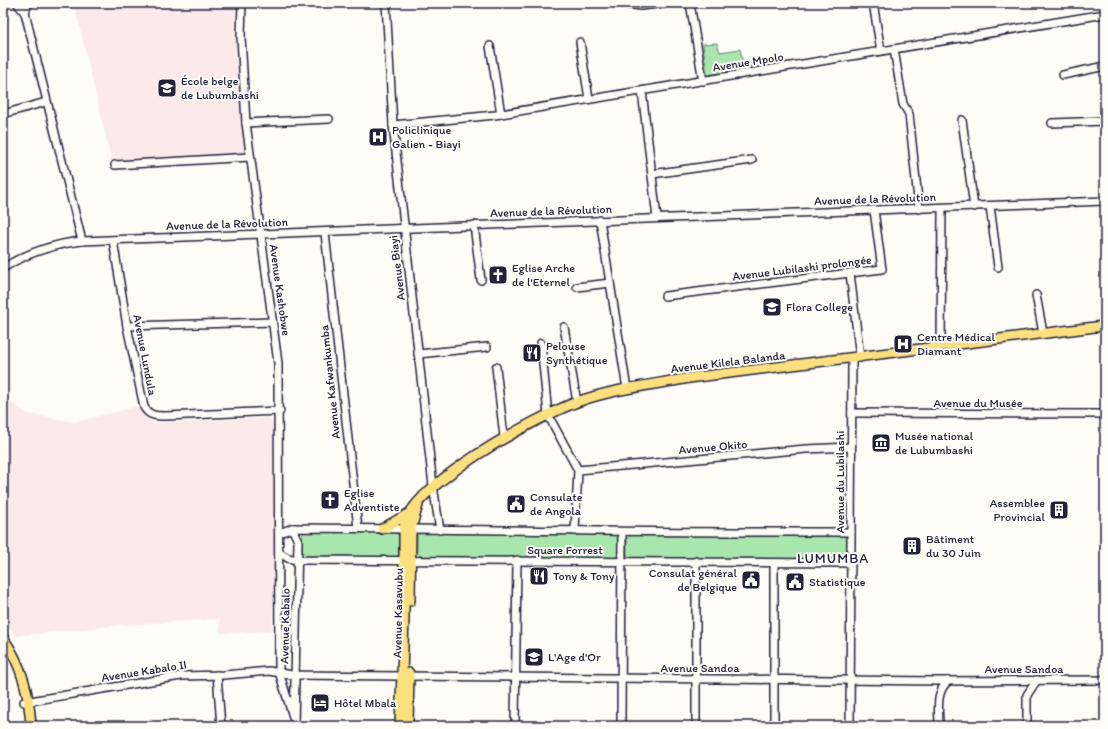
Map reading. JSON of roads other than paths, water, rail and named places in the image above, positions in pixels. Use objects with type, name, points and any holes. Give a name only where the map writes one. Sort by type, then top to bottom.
[{"type":"main road","name":"Avenue Kilela Balanda","points":[[407,530],[408,514],[433,486],[504,437],[577,402],[627,389],[689,378],[856,358],[1104,324]]},
{"type":"main road","name":"Avenue Kasavubu","points":[[408,726],[406,676],[407,530],[419,502]]},
{"type":"main road","points":[[382,529],[408,514]]},
{"type":"main road","points":[[3,638],[15,656],[22,672],[31,726]]},
{"type":"main road","points":[[3,649],[16,675],[26,702],[25,726]]},
{"type":"main road","name":"Avenue Kasavubu","points":[[400,726],[406,676]]},
{"type":"street","points":[[17,3],[24,14],[82,241]]},
{"type":"street","points":[[24,14],[28,3]]},
{"type":"street","name":"Avenue Kashobwe","points":[[242,3],[240,37],[246,123],[278,363],[280,411],[280,533]]},
{"type":"street","name":"Avenue Biayi","points":[[386,3],[393,125],[433,486],[440,530]]},
{"type":"street","points":[[616,3],[641,6],[665,3]]},
{"type":"street","points":[[690,3],[703,81]]},
{"type":"street","points":[[873,3],[881,51]]},
{"type":"street","name":"Avenue Mpolo","points":[[393,125],[501,114],[1105,14]]},
{"type":"street","points":[[580,42],[589,99]]},
{"type":"street","points":[[490,46],[501,114]]},
{"type":"street","points":[[894,49],[903,104],[909,114],[918,209]]},
{"type":"street","points":[[1063,75],[1105,66]]},
{"type":"street","points":[[642,91],[657,218]]},
{"type":"street","points":[[3,114],[46,102]]},
{"type":"street","points":[[246,123],[328,119]]},
{"type":"street","points":[[962,120],[974,207]]},
{"type":"street","points":[[1052,123],[1105,121]]},
{"type":"street","points":[[115,165],[250,158]]},
{"type":"street","points":[[652,174],[752,160]]},
{"type":"street","name":"Avenue de la Révolution","points":[[3,268],[35,252],[57,245],[82,241],[325,233],[474,225],[1105,201]]},
{"type":"street","points":[[990,206],[998,267]]},
{"type":"street","points":[[941,346],[942,208]]},
{"type":"street","name":"Avenue Lubilashi prolongée","points":[[665,296],[850,273],[883,267],[874,210]]},
{"type":"street","points":[[600,220],[627,389]]},
{"type":"street","points":[[474,225],[481,280]]},
{"type":"street","name":"Avenue Kafwankumba","points":[[325,233],[358,528]]},
{"type":"street","name":"Avenue Lundula","points":[[113,240],[127,326],[144,407],[149,414],[153,416],[166,416],[280,411]]},
{"type":"street","name":"Avenue du Lubilashi","points":[[850,273],[856,358],[851,447],[850,726]]},
{"type":"street","points":[[577,287],[610,283]]},
{"type":"street","points":[[1036,296],[1043,333]]},
{"type":"street","points":[[127,326],[272,322]]},
{"type":"street","points":[[564,327],[577,402]]},
{"type":"street","points":[[541,343],[548,415],[578,470],[575,531]]},
{"type":"street","points":[[418,354],[487,347]]},
{"type":"street","points":[[496,367],[504,437]]},
{"type":"street","name":"Avenue du Musée","points":[[852,413],[1105,414]]},
{"type":"street","name":"Avenue Okito","points":[[578,470],[806,449],[851,447]]},
{"type":"street","points":[[280,515],[284,522],[292,528]]},
{"type":"street","name":"Square Forrest","points":[[280,533],[292,528],[407,530],[517,529],[622,532],[851,532]]},
{"type":"street","name":"Avenue Kabalo","points":[[292,528],[298,541],[294,723]]},
{"type":"street","points":[[621,726],[622,532]]},
{"type":"street","name":"Avenue Kabalo","points":[[280,533],[279,672],[294,723]]},
{"type":"street","name":"Square Forrest","points":[[280,553],[288,558],[297,560],[851,563]]},
{"type":"street","points":[[515,726],[516,560]]},
{"type":"street","points":[[696,561],[696,726]]},
{"type":"street","points":[[774,563],[774,726]]},
{"type":"street","name":"Avenue Kabalo II","points":[[26,702],[168,677],[269,671],[279,672]]},
{"type":"street","name":"Avenue Sandoa","points":[[279,672],[295,675],[515,678],[929,681],[1105,680]]},
{"type":"street","points":[[217,675],[222,726]]},
{"type":"street","points":[[1027,695],[1037,680]]},
{"type":"street","points":[[929,681],[936,689],[939,696],[939,726]]},
{"type":"street","points":[[939,696],[944,685],[948,681]]},
{"type":"street","points":[[1017,681],[1024,688],[1027,695],[1027,726]]},
{"type":"place","name":"École belge de Lubumbashi","points":[[167,88]]},
{"type":"place","name":"Policlinique Galien - Biayi","points":[[378,137]]},
{"type":"place","name":"Eglise Arche de l'Eternel","points":[[498,275]]},
{"type":"place","name":"Flora College","points":[[772,307]]},
{"type":"place","name":"Centre Médical Diamant","points":[[903,344]]},
{"type":"place","name":"Pelouse Synthétique","points":[[532,353]]},
{"type":"place","name":"Musée national de Lubumbashi","points":[[881,443]]},
{"type":"place","name":"Eglise Adventiste","points":[[330,500]]},
{"type":"place","name":"Consulate de Angola","points":[[516,504]]},
{"type":"place","name":"Assemblee Provincial","points":[[1059,510]]},
{"type":"place","name":"Bâtiment du 30 Juin","points":[[912,546]]},
{"type":"place","name":"Tony & Tony","points":[[539,576]]},
{"type":"place","name":"Consulat général de Belgique","points":[[751,580]]},
{"type":"place","name":"Statistique","points":[[795,582]]},
{"type":"place","name":"L'Age d'Or","points":[[534,657]]},
{"type":"place","name":"Hôtel Mbala","points":[[320,703]]},
{"type":"district","name":"LUMUMBA","points":[[833,558]]}]
